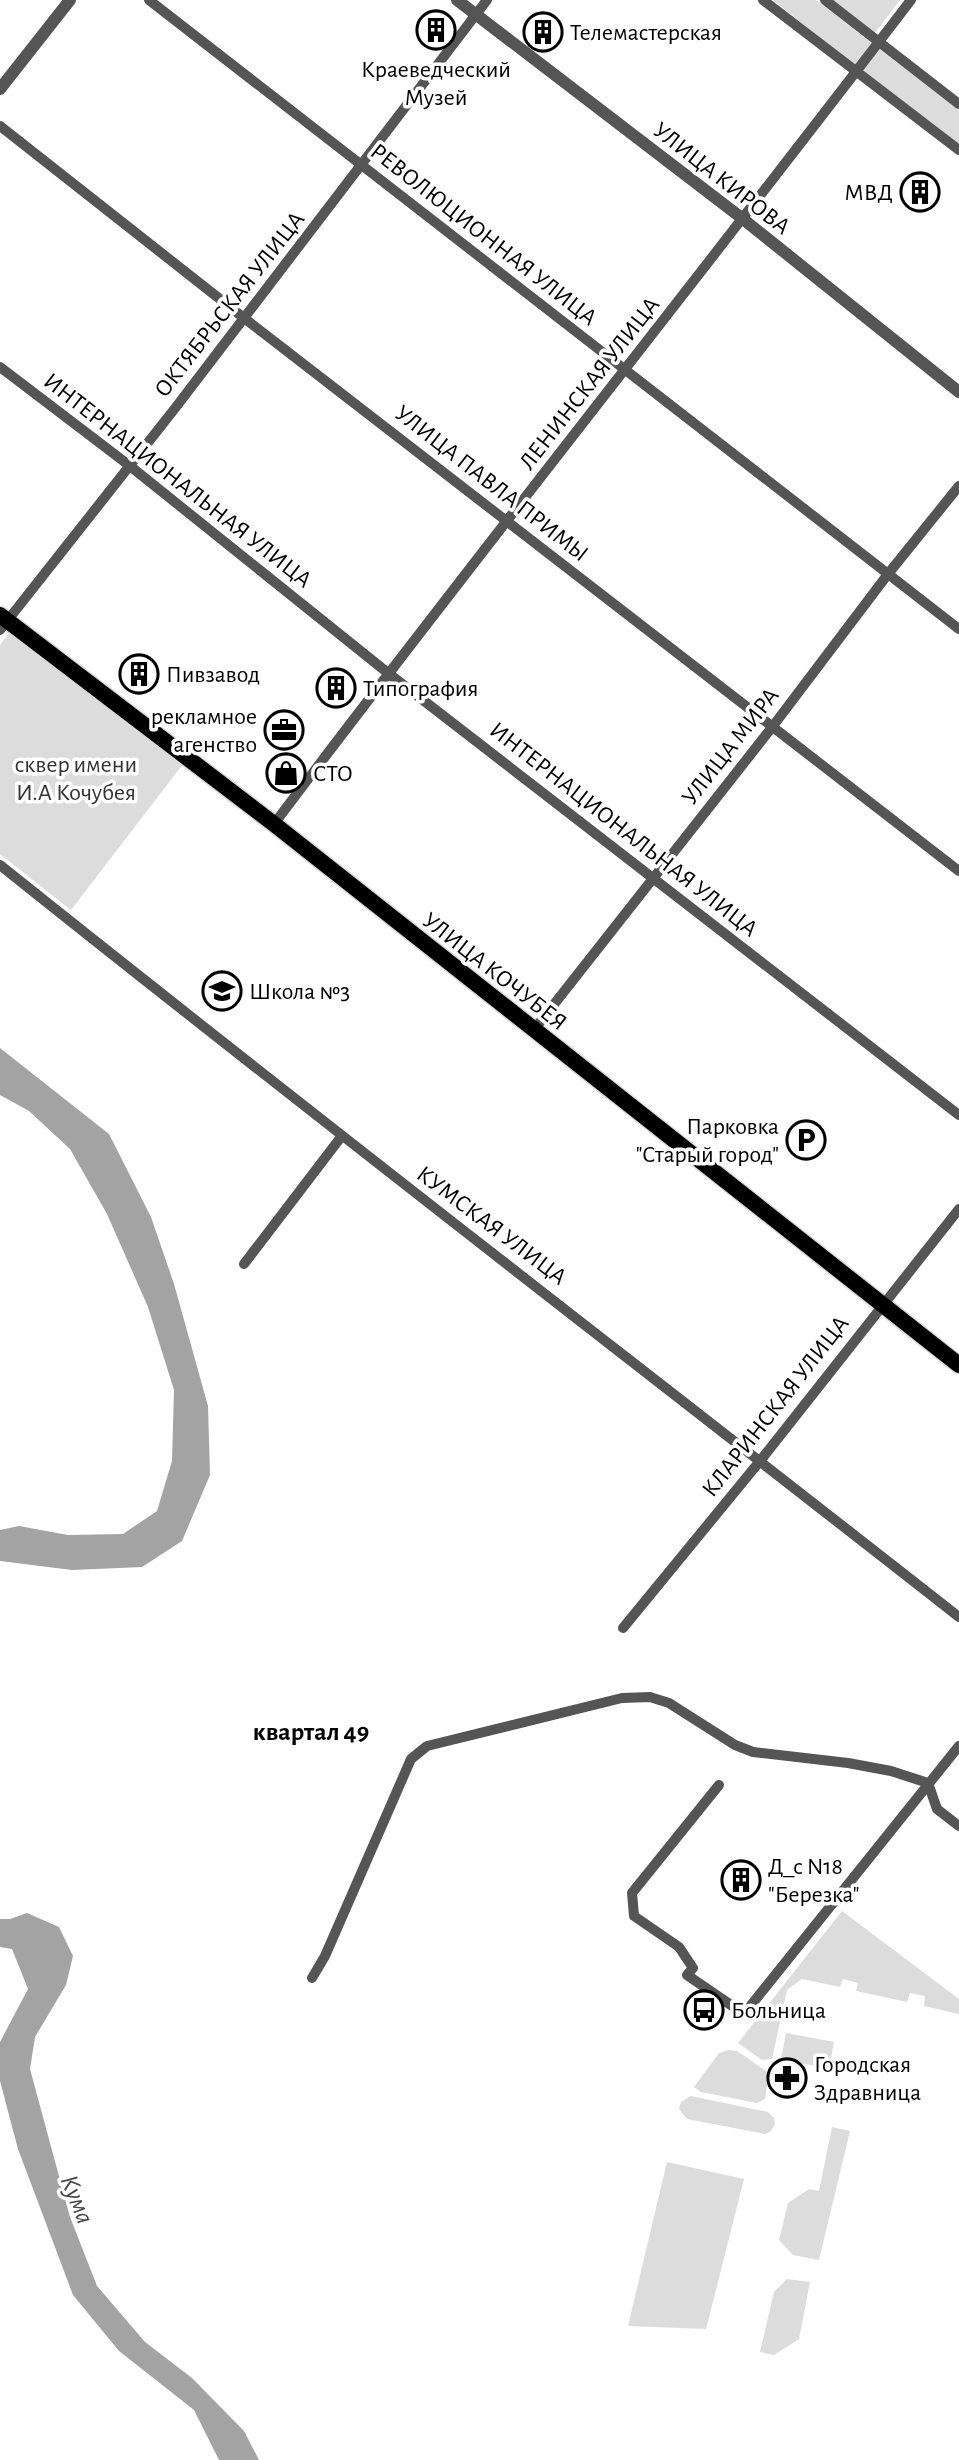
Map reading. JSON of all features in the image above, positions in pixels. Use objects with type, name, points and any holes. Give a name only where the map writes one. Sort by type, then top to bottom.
[{"type":"main road","name":"УЛИЦА КОЧУБЕЯ","points":[[2,622],[274,824],[959,1365]]},
{"type":"street","points":[[0,89],[70,0]]},
{"type":"street","name":"РЕВОЛЮЦИОННАЯ УЛИЦА","points":[[149,0],[959,629]]},
{"type":"street","name":"УЛИЦА КИРОВА","points":[[457,0],[743,219],[959,392]]},
{"type":"street","name":"ОКТЯБРЬСКАЯ УЛИЦА","points":[[2,622],[130,466],[487,0]]},
{"type":"street","points":[[763,0],[959,150]]},
{"type":"street","points":[[825,0],[959,104]]},
{"type":"street","name":"ЛЕНИНСКАЯ УЛИЦА","points":[[274,824],[388,673],[911,0]]},
{"type":"street","name":"УЛИЦА ПАВЛА ПРИМЫ","points":[[0,126],[959,871]]},
{"type":"street","name":"ИНТЕРНАЦИОНАЛЬНАЯ УЛИЦА","points":[[0,367],[130,466],[388,673],[959,1115]]},
{"type":"street","name":"УЛИЦА МИРА","points":[[533,1031],[959,486]]},
{"type":"street","name":"КУМСКАЯ УЛИЦА","points":[[2,869],[341,1137],[959,1617]]},
{"type":"street","points":[[244,1264],[341,1137]]},
{"type":"street","name":"КЛАРИНСКАЯ УЛИЦА","points":[[623,1628],[760,1461],[959,1209]]},
{"type":"street","points":[[313,1978],[411,1759],[427,1746],[622,1698],[650,1697],[669,1703],[735,1745],[753,1752],[848,1763],[891,1771],[928,1783]]},
{"type":"street","points":[[719,1785],[632,1893],[631,1904],[634,1916],[679,1947],[692,1968],[687,1975],[744,2014],[959,1746]]},
{"type":"street","points":[[928,1783],[937,1809],[959,1826]]},
{"type":"green space","points":[[773,0],[816,0],[874,45],[857,67]]},
{"type":"green space","points":[[831,0],[900,0],[875,33]]},
{"type":"green space","points":[[879,49],[959,110],[959,145],[862,71]]},
{"type":"green space","name":"сквер имени И.А Кочубея","points":[[10,632],[183,764],[71,910],[0,854],[0,645]]},
{"type":"green space","points":[[842,1911],[959,1999],[959,2014],[924,2006],[925,1996],[910,1993],[907,2002],[856,1991],[858,1983],[843,1979],[840,1987],[802,1979],[787,1990],[772,2059],[762,2060],[738,2043]]},
{"type":"green space","points":[[786,2033],[834,2042],[829,2069],[781,2059]]},
{"type":"green space","points":[[737,2051],[769,2073],[765,2099],[757,2103],[701,2092],[694,2087],[719,2053]]},
{"type":"green space","points":[[691,2096],[768,2112],[774,2118],[775,2124],[771,2131],[765,2134],[687,2119],[679,2109],[681,2102]]},
{"type":"green space","points":[[832,2127],[850,2131],[819,2260],[793,2255],[779,2240],[788,2203],[809,2189],[819,2191]]},
{"type":"green space","points":[[667,2162],[744,2179],[706,2329],[628,2326]]},
{"type":"green space","points":[[787,2279],[810,2282],[799,2339],[774,2355],[760,2352],[774,2292]]},
{"type":"shaded area","points":[[0,1048],[109,1134],[151,1217],[174,1284],[208,1406],[210,1475],[182,1541],[142,1567],[72,1570],[0,1561],[0,1530],[19,1526],[68,1535],[123,1534],[157,1511],[172,1461],[174,1390],[148,1307],[107,1214],[70,1149],[29,1111],[0,1095]]},
{"type":"shaded area","points":[[27,1913],[59,1927],[73,1956],[66,1985],[35,2037],[30,2069],[70,2217],[97,2286],[145,2342],[192,2378],[244,2431],[259,2460],[219,2460],[194,2410],[119,2351],[73,2295],[18,2149],[0,2081],[0,2042],[28,1989],[12,1949],[0,1947],[0,1919],[10,1919]]},
{"type":"place","name":"Краеведческий Музей","points":[[436,30]]},
{"type":"place","name":"Телемастерская","points":[[543,32]]},
{"type":"place","name":"МВД","points":[[920,192]]},
{"type":"place","name":"Пивзавод","points":[[139,674]]},
{"type":"place","name":"Типография","points":[[336,688]]},
{"type":"place","name":"рекламное агенство","points":[[284,730]]},
{"type":"place","name":"СТО","points":[[286,773]]},
{"type":"place","name":"Школа №3","points":[[222,991]]},
{"type":"place","name":"Парковка \"Старый город\"","points":[[806,1140]]},
{"type":"place","name":"Д_с N18 \"Березка\"","points":[[741,1880]]},
{"type":"place","name":"Больница","points":[[704,2010]]},
{"type":"place","name":"Городская Здравница","points":[[787,2078]]},
{"type":"district","name":"квартал 49","points":[[311,1731]]},
{"type":"water label","name":"Кума","points":[[78,2199]]}]
